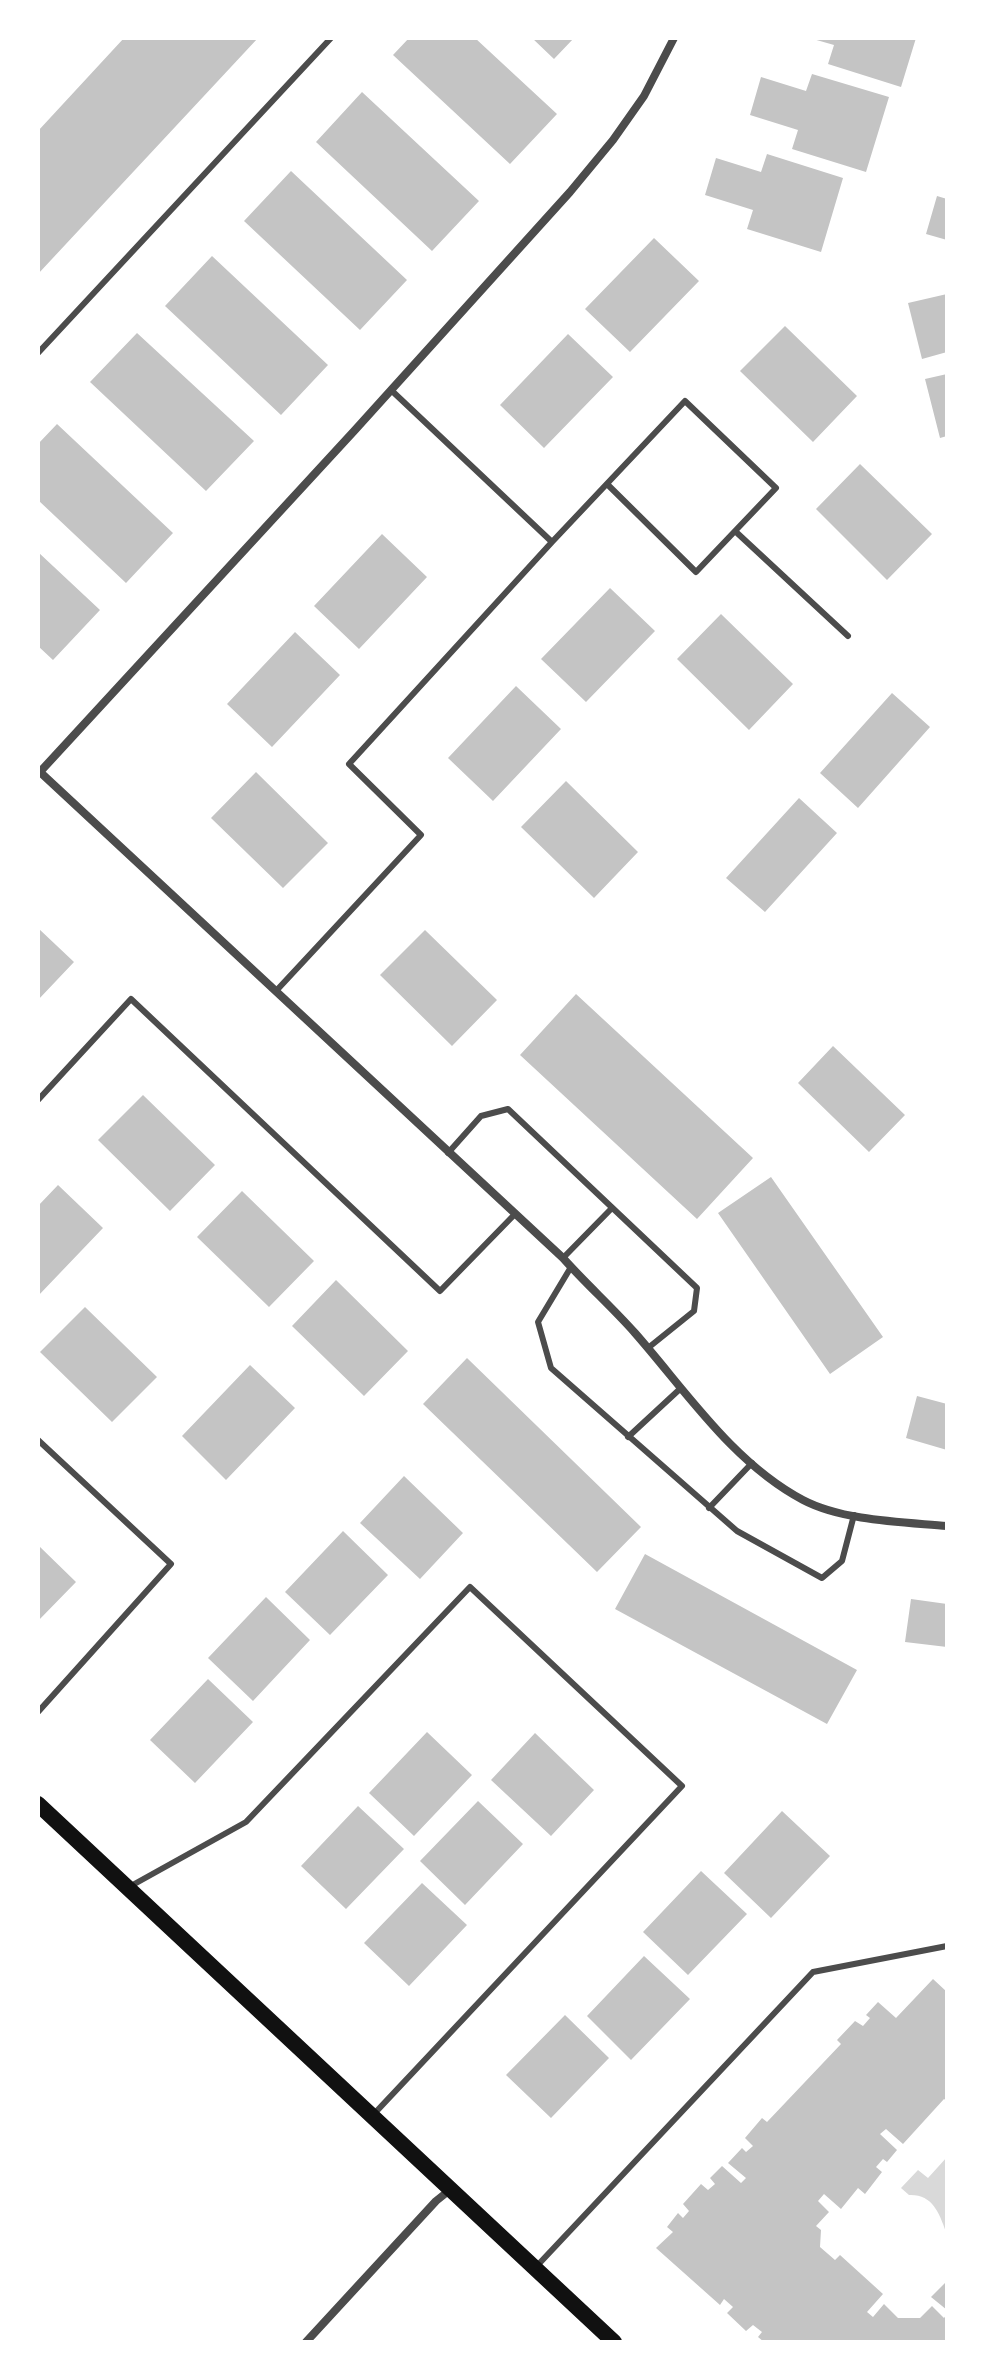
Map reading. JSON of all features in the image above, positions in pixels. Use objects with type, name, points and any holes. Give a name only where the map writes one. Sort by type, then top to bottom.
[{"type":"main road","points":[[38,1804],[614,2342]]},
{"type":"street","points":[[674,38],[644,96],[613,140],[559,204],[39,773],[563,1258],[752,1463],[805,1502],[874,1519],[947,1526]]},
{"type":"street","points":[[306,2342],[436,2201],[452,2189]]},
{"type":"lane","points":[[38,353],[331,38]]},
{"type":"lane","points":[[391,390],[552,542]]},
{"type":"lane","points":[[276,991],[421,835],[349,764],[552,542],[685,401],[776,488],[696,572],[607,484]]},
{"type":"lane","points":[[735,531],[848,636]]},
{"type":"lane","points":[[38,1100],[131,999],[440,1291],[515,1214]]},
{"type":"lane","points":[[448,1153],[481,1116],[508,1109],[697,1288],[694,1311],[648,1348]]},
{"type":"lane","points":[[563,1258],[612,1208]]},
{"type":"lane","points":[[571,1267],[538,1322],[551,1368],[709,1508],[737,1531],[822,1578],[842,1561],[854,1515]]},
{"type":"lane","points":[[628,1437],[681,1388]]},
{"type":"lane","points":[[38,1440],[171,1564],[38,1712]]},
{"type":"lane","points":[[709,1508],[752,1463]]},
{"type":"lane","points":[[128,1888],[246,1822],[470,1587],[682,1786],[373,2115]]},
{"type":"lane","points":[[535,2268],[813,1972],[947,1946]]},
{"type":"shaded area","points":[[947,2157],[946,2232],[929,2201],[909,2195],[901,2188],[918,2170],[928,2178]]},
{"type":"building","points":[[124,38],[258,38],[38,274],[38,131]]},
{"type":"building","points":[[409,38],[475,38],[557,114],[510,164],[393,55]]},
{"type":"building","points":[[532,38],[574,38],[554,59]]},
{"type":"building","points":[[916,38],[901,87],[828,64],[834,45],[813,39]]},
{"type":"building","points":[[812,74],[889,97],[866,172],[792,149],[798,130],[750,115],[761,77],[806,91]]},
{"type":"building","points":[[362,92],[479,201],[432,251],[316,142]]},
{"type":"building","points":[[767,154],[843,178],[821,252],[747,229],[753,210],[705,195],[716,158],[761,172]]},
{"type":"building","points":[[291,171],[407,280],[360,330],[244,221]]},
{"type":"building","points":[[937,196],[947,199],[947,240],[926,234]]},
{"type":"building","points":[[654,238],[699,281],[630,352],[585,309]]},
{"type":"building","points":[[212,256],[328,365],[281,415],[165,306]]},
{"type":"building","points":[[947,294],[947,352],[922,359],[908,303]]},
{"type":"building","points":[[785,326],[857,396],[813,442],[740,371]]},
{"type":"building","points":[[137,333],[254,441],[206,491],[90,382]]},
{"type":"building","points":[[568,334],[613,377],[544,448],[500,405]]},
{"type":"building","points":[[947,374],[947,436],[940,438],[925,379]]},
{"type":"building","points":[[57,424],[173,533],[126,583],[38,500],[38,444]]},
{"type":"building","points":[[860,464],[932,534],[887,580],[816,509]]},
{"type":"building","points":[[382,534],[427,577],[359,649],[314,606]]},
{"type":"building","points":[[38,552],[100,610],[53,660],[38,646]]},
{"type":"building","points":[[610,588],[655,631],[586,702],[541,659]]},
{"type":"building","points":[[721,614],[793,684],[749,730],[677,659]]},
{"type":"building","points":[[295,632],[340,675],[272,747],[227,704]]},
{"type":"building","points":[[516,686],[561,729],[493,801],[448,758]]},
{"type":"building","points":[[892,693],[930,727],[858,808],[820,773]]},
{"type":"building","points":[[256,772],[328,843],[283,888],[211,818]]},
{"type":"building","points":[[566,781],[638,852],[594,898],[521,827]]},
{"type":"building","points":[[799,798],[837,833],[765,912],[726,878]]},
{"type":"building","points":[[38,928],[74,962],[38,1000]]},
{"type":"building","points":[[425,930],[497,1000],[452,1046],[380,975]]},
{"type":"building","points":[[576,994],[753,1158],[697,1219],[520,1055]]},
{"type":"building","points":[[833,1046],[905,1115],[869,1152],[798,1083]]},
{"type":"building","points":[[143,1095],[215,1165],[170,1211],[98,1140]]},
{"type":"building","points":[[771,1177],[883,1337],[830,1374],[718,1213]]},
{"type":"building","points":[[58,1185],[103,1228],[38,1296],[38,1206]]},
{"type":"building","points":[[242,1191],[314,1261],[269,1307],[197,1237]]},
{"type":"building","points":[[336,1280],[408,1351],[364,1396],[292,1326]]},
{"type":"building","points":[[85,1307],[157,1377],[112,1422],[40,1352]]},
{"type":"building","points":[[467,1358],[641,1527],[597,1572],[423,1404]]},
{"type":"building","points":[[250,1365],[295,1408],[226,1480],[182,1436]]},
{"type":"building","points":[[917,1396],[947,1404],[947,1450],[906,1438]]},
{"type":"building","points":[[404,1476],[463,1533],[420,1579],[360,1523]]},
{"type":"building","points":[[343,1531],[388,1575],[330,1635],[285,1592]]},
{"type":"building","points":[[38,1545],[76,1582],[38,1621]]},
{"type":"building","points":[[645,1554],[857,1670],[827,1724],[615,1609]]},
{"type":"building","points":[[266,1597],[310,1640],[253,1701],[208,1658]]},
{"type":"building","points":[[911,1599],[947,1604],[947,1647],[905,1642]]},
{"type":"building","points":[[208,1679],[253,1722],[195,1783],[150,1740]]},
{"type":"building","points":[[427,1732],[472,1775],[414,1836],[369,1793]]},
{"type":"building","points":[[535,1733],[594,1790],[551,1836],[491,1780]]},
{"type":"building","points":[[478,1801],[523,1844],[465,1905],[420,1861]]},
{"type":"building","points":[[358,1806],[404,1849],[346,1909],[301,1866]]},
{"type":"building","points":[[782,1811],[830,1856],[771,1918],[724,1873]]},
{"type":"building","points":[[701,1871],[747,1914],[688,1975],[643,1932]]},
{"type":"building","points":[[422,1883],[467,1925],[409,1986],[364,1943]]},
{"type":"building","points":[[644,1956],[690,1999],[631,2060],[587,2016]]},
{"type":"building","points":[[933,1979],[947,1992],[947,2101],[944,2099],[903,2144],[886,2129],[880,2134],[897,2150],[887,2162],[883,2159],[876,2167],[882,2172],[865,2194],[858,2188],[841,2209],[824,2194],[818,2201],[829,2212],[816,2226],[821,2230],[820,2247],[835,2260],[840,2255],[883,2294],[867,2312],[873,2317],[884,2304],[898,2318],[920,2318],[932,2306],[944,2318],[947,2314],[947,2342],[764,2342],[758,2337],[762,2332],[753,2325],[746,2331],[727,2313],[733,2307],[724,2299],[720,2305],[656,2248],[673,2232],[667,2227],[678,2213],[683,2218],[689,2211],[683,2204],[701,2184],[708,2190],[715,2184],[710,2178],[722,2166],[741,2183],[746,2178],[728,2163],[742,2148],[746,2152],[753,2146],[745,2138],[762,2118],[767,2122],[841,2044],[837,2040],[855,2021],[863,2026],[870,2018],[866,2015],[878,2002],[896,2018]]},
{"type":"building","points":[[565,2015],[609,2058],[551,2118],[506,2075]]},
{"type":"building","points":[[947,2281],[947,2310],[931,2297]]}]
